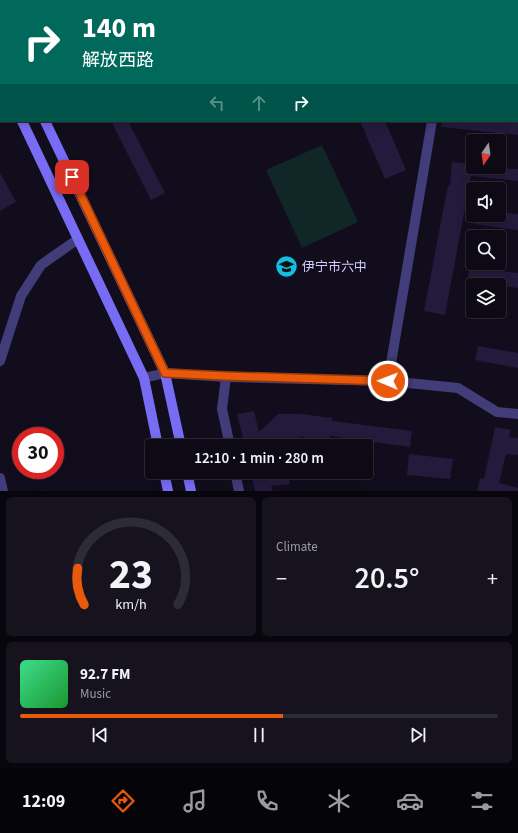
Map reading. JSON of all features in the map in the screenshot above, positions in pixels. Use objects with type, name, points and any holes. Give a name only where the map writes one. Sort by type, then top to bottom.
[{"type":"main road","points":[[22,122],[144,378],[157,439]]},
{"type":"main road","points":[[45,122],[165,373],[179,439]]},
{"type":"main road","points":[[165,479],[168,491]]},
{"type":"main road","points":[[188,479],[191,491]]},
{"type":"street","points":[[388,381],[432,122]]},
{"type":"street","points":[[0,361],[21,296],[41,265],[78,239]]},
{"type":"street","points":[[144,378],[165,373],[388,381],[458,388],[497,412],[518,414]]},
{"type":"street","points":[[226,376],[222,409],[228,439]]},
{"type":"street","points":[[0,478],[3,491]]},
{"type":"street","points":[[236,479],[239,491]]},
{"type":"green space","points":[[322,145],[358,222],[302,248],[266,170]]},
{"type":"building","points":[[112,122],[129,122],[165,193],[151,200]]},
{"type":"building","points":[[360,122],[385,122],[406,170],[385,179]]},
{"type":"building","points":[[442,122],[518,122],[518,135],[441,127]]},
{"type":"building","points":[[452,162],[466,163],[466,174],[506,174],[506,168],[518,169],[518,181],[471,176],[470,182],[466,182],[466,203],[445,315],[424,311],[448,185],[450,186]]},
{"type":"building","points":[[0,173],[16,202],[0,211]]},
{"type":"building","points":[[506,213],[518,214],[518,230],[474,224],[474,222],[506,222]]},
{"type":"building","points":[[469,270],[494,270],[518,273],[518,288],[506,287],[506,278],[468,278]]},
{"type":"building","points":[[478,346],[518,353],[518,368],[475,360]]},
{"type":"building","points":[[254,411],[259,432],[278,414],[301,414],[332,418],[332,421],[412,431],[410,447],[373,442],[373,439],[352,439],[330,436],[330,439],[300,437],[298,439],[243,439],[237,414]]},
{"type":"building","points":[[495,427],[511,430],[509,437],[518,438],[518,455],[506,454],[499,483],[518,488],[518,491],[477,491],[480,478],[484,479]]},
{"type":"building","points":[[409,454],[453,459],[450,479],[407,475]]},
{"type":"building","points":[[252,479],[289,479],[290,484],[271,486],[273,491],[255,491]]},
{"type":"place","name":"伊宁市六中","points":[[287,267]]},
{"type":"route","points":[[72,177],[165,373],[388,381]]}]
